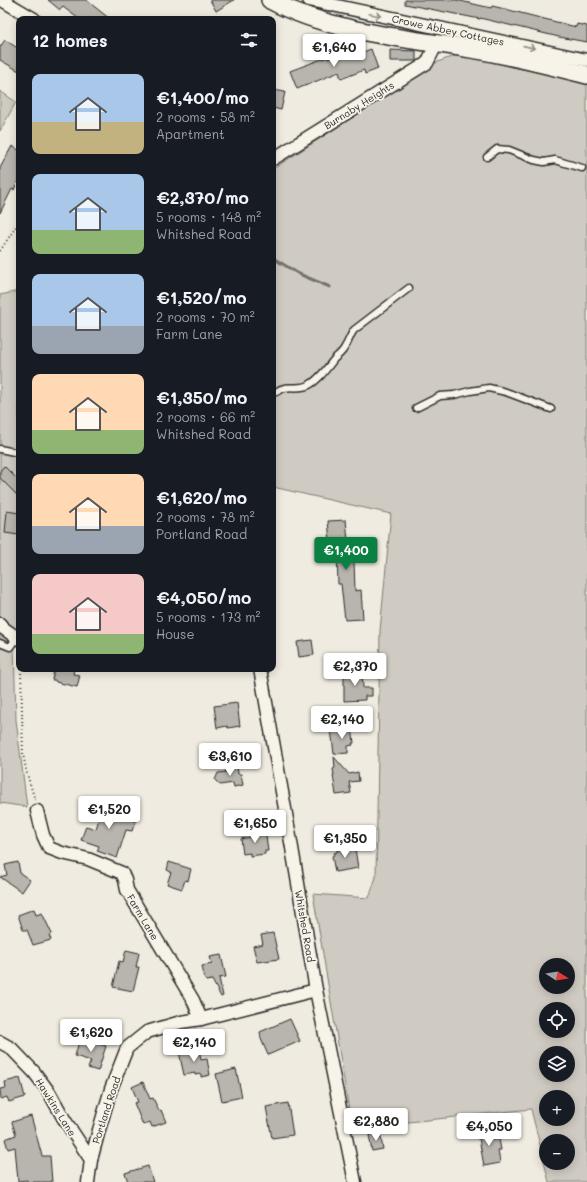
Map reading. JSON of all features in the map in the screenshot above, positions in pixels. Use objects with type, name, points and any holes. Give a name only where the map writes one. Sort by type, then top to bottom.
[{"type":"main road","points":[[270,0],[306,16],[330,23],[434,44],[504,55],[587,75]]},
{"type":"street","points":[[2,0],[29,16]]},
{"type":"street","name":"Crowe Abbey Cottages","points":[[309,0],[587,60]]},
{"type":"street","name":"Burnaby Heights","points":[[276,157],[427,63],[434,44]]},
{"type":"street","points":[[0,624],[3,628],[16,637]]},
{"type":"street","name":"Whitshed Road","points":[[261,672],[316,990],[355,1182]]},
{"type":"street","name":"Farm Lane","points":[[37,811],[49,848],[62,853],[88,859],[122,873],[127,890],[193,1000],[200,1019]]},
{"type":"street","name":"Portland Road","points":[[88,1182],[91,1160],[111,1089],[127,1048],[147,1032],[182,1022],[200,1019],[316,990]]},
{"type":"street","name":"Hawkins Lane","points":[[0,1042],[11,1048],[34,1072],[49,1092],[64,1119],[91,1160]]},
{"type":"lane","points":[[487,158],[496,150],[509,150],[534,160],[544,162],[555,160],[582,168]]},
{"type":"lane","points":[[276,392],[287,387],[303,387],[309,385],[318,378],[345,347],[354,330],[409,288]]},
{"type":"lane","points":[[416,408],[440,396],[454,395],[489,388],[506,392],[551,408]]},
{"type":"lane","points":[[0,449],[16,453]]},
{"type":"lane","points":[[0,643],[10,647],[16,640]]},
{"type":"path","points":[[0,251],[16,227]]},
{"type":"path","points":[[22,672],[23,754],[27,774],[36,801],[37,811]]},
{"type":"shaded area","points":[[457,55],[587,83],[587,1182],[549,1182],[546,1170],[575,1170],[575,1134],[539,1134],[539,1141],[531,1109],[352,1128],[313,894],[369,898],[376,877],[380,631],[391,514],[276,488],[276,167],[432,64]]},
{"type":"shaded area","points":[[0,91],[16,102],[0,131]]},
{"type":"shaded area","points":[[16,292],[16,645],[14,645],[16,720],[27,807],[0,803],[0,295]]},
{"type":"building","points":[[48,0],[86,0],[106,16],[75,16],[63,7],[60,10]]},
{"type":"building","points":[[210,0],[234,0],[216,11]]},
{"type":"building","points":[[405,0],[456,0],[491,8],[492,6],[576,27],[577,24],[587,26],[587,42],[559,37],[480,18],[405,4]]},
{"type":"building","points":[[5,40],[16,47],[16,69],[0,60],[0,47]]},
{"type":"building","points":[[371,49],[378,69],[365,74],[364,70],[341,79],[339,72],[297,89],[290,71],[327,57],[328,59],[345,53],[347,58]]},
{"type":"building","points":[[390,50],[416,51],[416,61],[390,61]]},
{"type":"building","points":[[276,90],[285,92],[281,110],[276,109]]},
{"type":"building","points":[[12,146],[16,148],[16,186],[14,190],[12,189],[0,213],[0,168]]},
{"type":"building","points":[[4,466],[16,478],[16,494],[0,478],[0,471]]},
{"type":"building","points":[[7,511],[16,512],[16,535],[5,533]]},
{"type":"building","points":[[346,520],[350,561],[354,561],[355,591],[361,590],[363,619],[345,620],[341,584],[338,584],[337,550],[331,550],[328,521]]},
{"type":"building","points":[[312,640],[314,655],[299,657],[297,642]]},
{"type":"building","points":[[362,670],[363,688],[372,688],[372,696],[365,696],[365,700],[344,701],[344,676],[347,676],[347,671]]},
{"type":"building","points":[[53,672],[73,672],[73,674],[80,675],[77,687],[52,680]]},
{"type":"building","points":[[237,703],[240,726],[217,728],[214,706]]},
{"type":"building","points":[[352,727],[354,743],[352,743],[353,745],[348,746],[348,753],[334,754],[331,729]]},
{"type":"building","points":[[334,757],[349,774],[358,772],[359,781],[349,782],[351,793],[336,795],[333,775],[333,769],[335,768]]},
{"type":"building","points":[[237,764],[238,774],[241,774],[243,785],[234,787],[233,783],[220,785],[215,780],[218,773],[226,772],[225,766]]},
{"type":"building","points":[[108,801],[121,805],[118,814],[136,819],[132,831],[126,830],[117,858],[97,851],[99,846],[81,840],[86,826],[96,829],[103,805],[106,806]]},
{"type":"building","points":[[261,830],[266,836],[268,851],[265,851],[265,854],[250,856],[250,853],[243,854],[241,839],[250,837],[249,832]]},
{"type":"building","points":[[354,842],[358,868],[335,872],[332,856],[337,852],[337,850],[344,849]]},
{"type":"building","points":[[18,862],[20,873],[30,880],[22,892],[0,877],[7,875],[5,865]]},
{"type":"building","points":[[169,862],[191,869],[188,881],[185,880],[182,889],[167,884],[171,872],[167,870]]},
{"type":"building","points":[[34,909],[36,915],[42,913],[52,934],[49,935],[51,940],[33,945],[27,930],[23,930],[18,915]]},
{"type":"building","points":[[273,933],[279,959],[257,962],[253,946],[263,944],[261,935]]},
{"type":"building","points":[[126,950],[139,953],[136,967],[139,967],[133,991],[113,987],[119,961],[123,962]]},
{"type":"building","points":[[221,955],[226,977],[219,978],[223,996],[221,997],[212,980],[205,980],[202,966],[212,964],[210,957]]},
{"type":"building","points":[[290,1019],[300,1041],[268,1055],[261,1039],[260,1032]]},
{"type":"building","points":[[80,1038],[106,1046],[98,1071],[88,1068],[91,1061],[75,1056]]},
{"type":"building","points":[[199,1048],[201,1060],[207,1059],[210,1075],[201,1077],[201,1074],[195,1075],[195,1073],[184,1075],[179,1052]]},
{"type":"building","points":[[236,1069],[242,1097],[222,1101],[216,1074]]},
{"type":"building","points":[[20,1078],[25,1097],[9,1102],[7,1097],[1,1099],[0,1089],[6,1088],[5,1082]]},
{"type":"building","points":[[143,1082],[150,1099],[153,1098],[159,1111],[161,1110],[166,1122],[152,1127],[150,1122],[143,1125],[134,1103],[138,1102],[132,1087]]},
{"type":"building","points":[[288,1103],[293,1135],[272,1138],[266,1107]]},
{"type":"building","points":[[31,1116],[42,1156],[50,1156],[52,1182],[27,1182],[27,1180],[18,1181],[15,1147],[8,1149],[5,1139],[16,1135],[12,1122]]},
{"type":"building","points":[[491,1128],[493,1140],[499,1139],[501,1150],[498,1150],[500,1163],[484,1166],[476,1130]]},
{"type":"building","points":[[380,1133],[383,1149],[372,1151],[369,1135]]},
{"type":"building","points":[[148,1166],[153,1182],[128,1182],[125,1173]]},
{"type":"waterway","points":[[276,260],[299,274],[330,287]]}]
